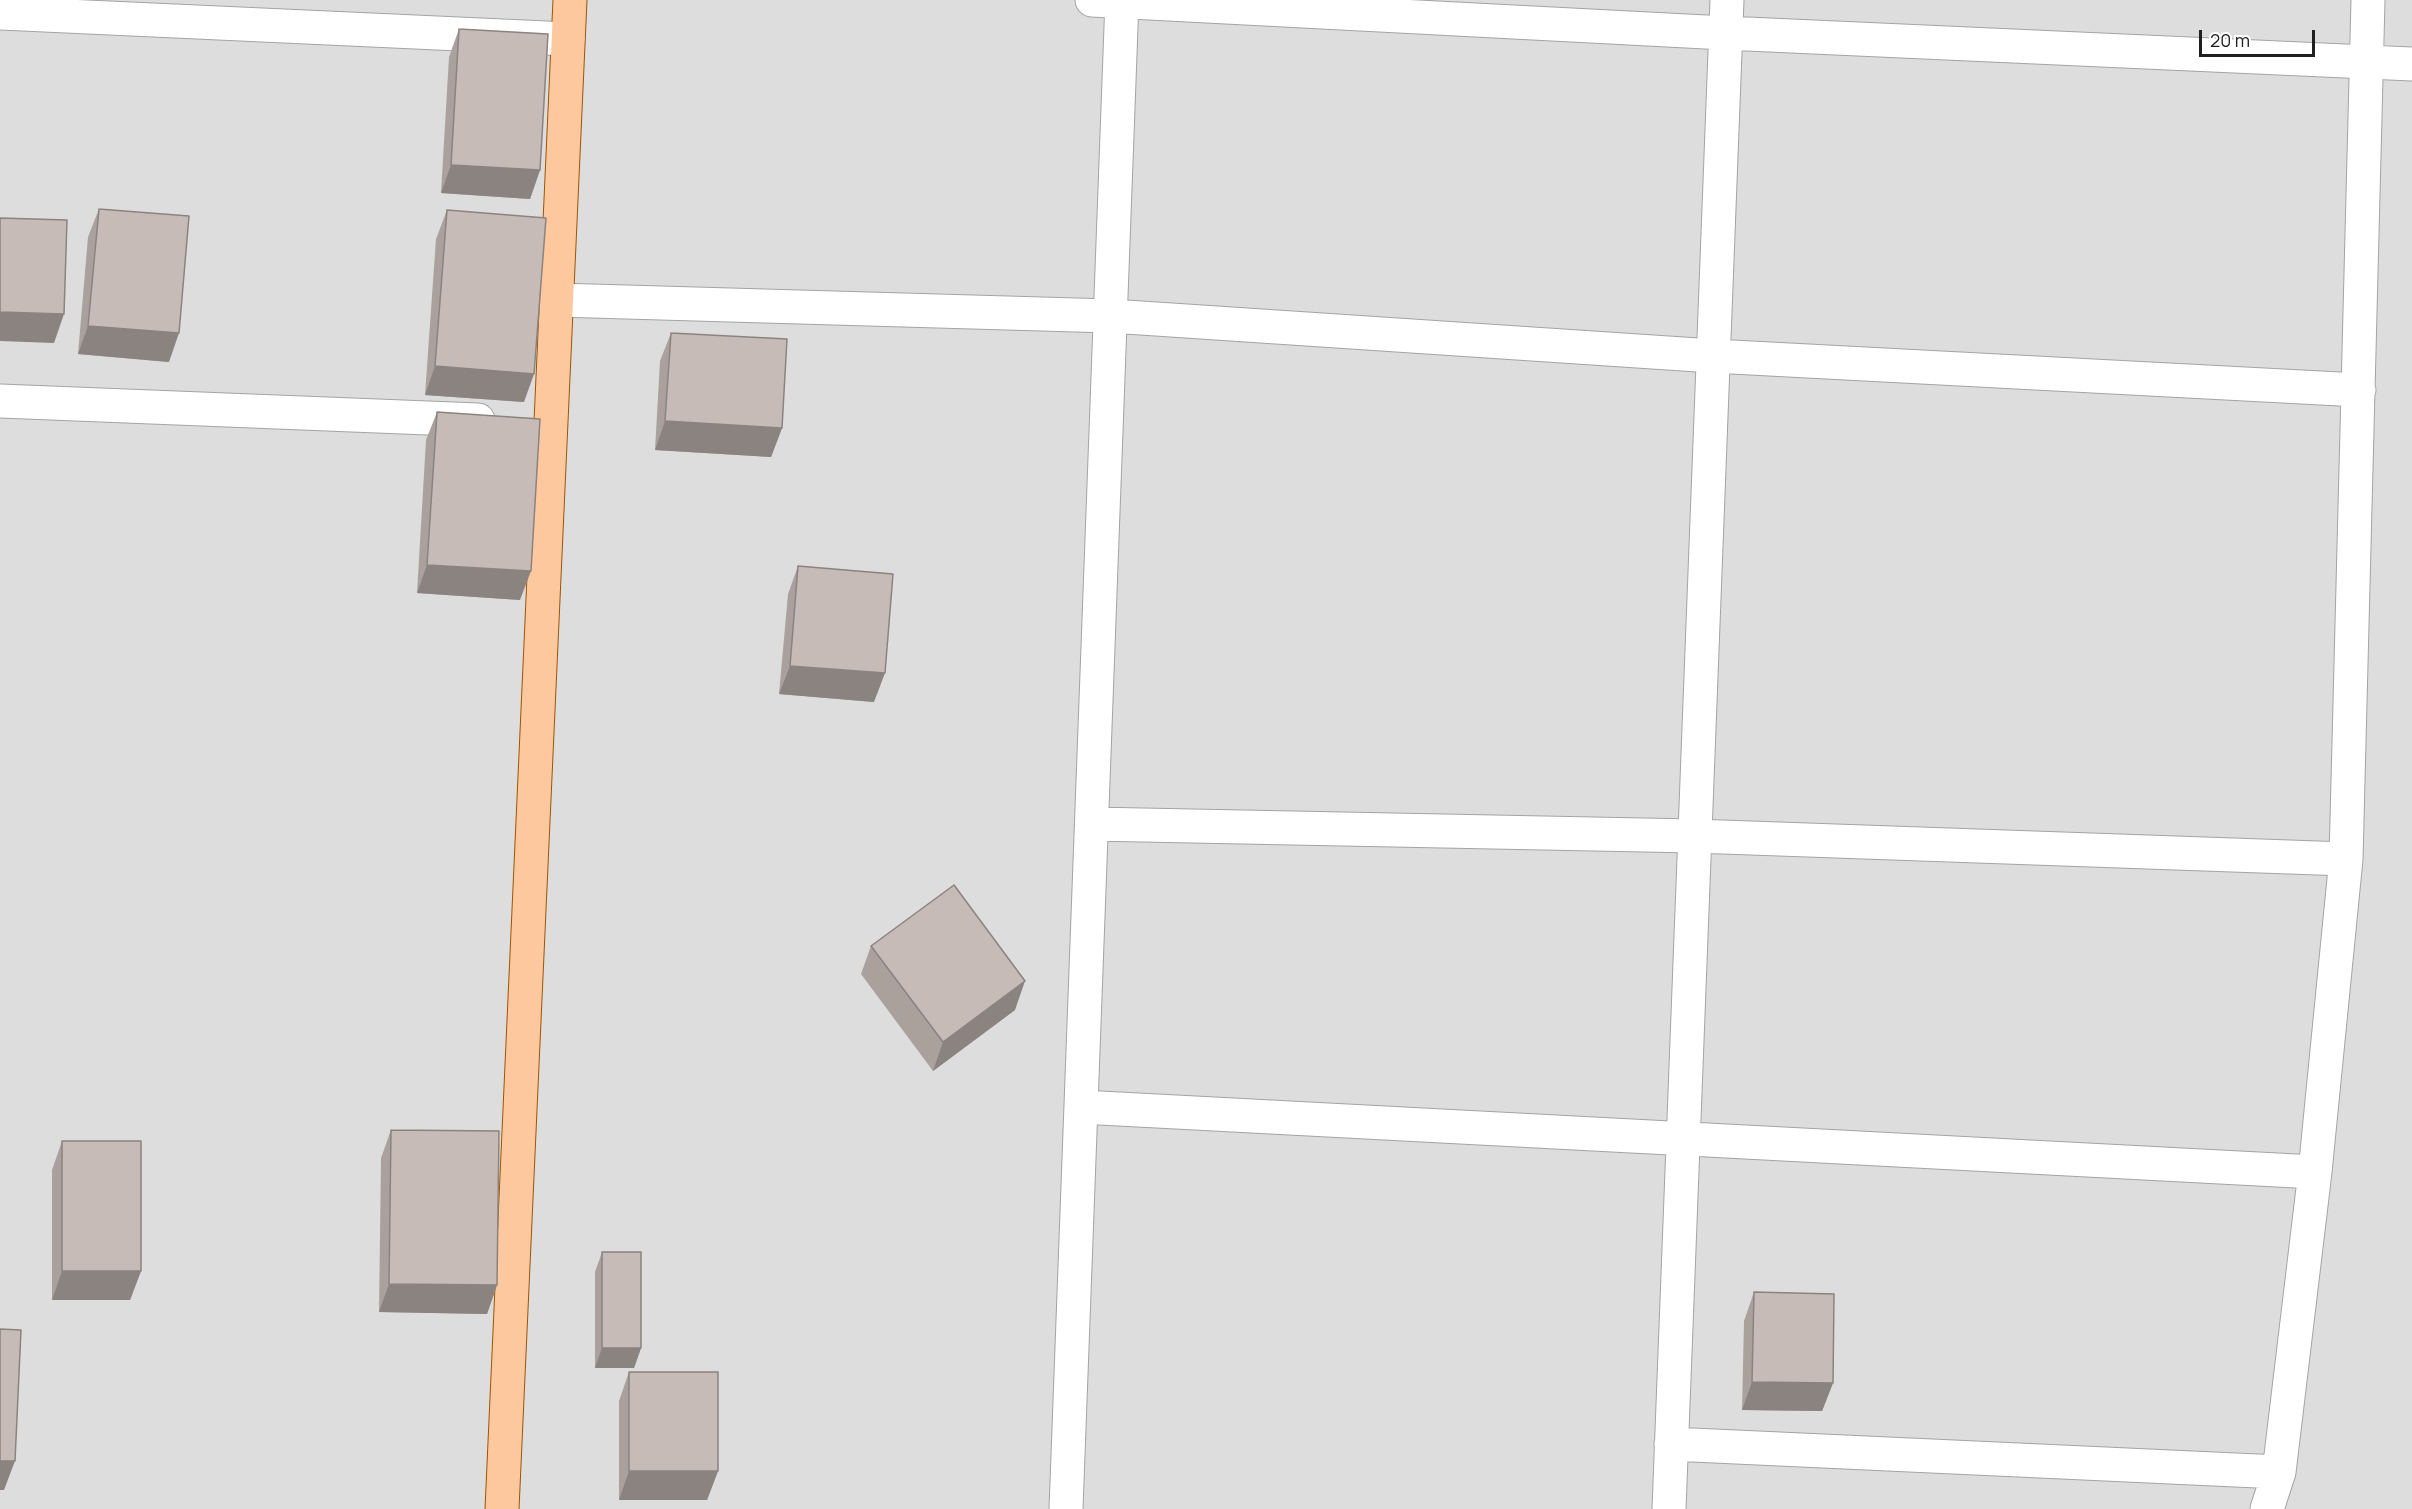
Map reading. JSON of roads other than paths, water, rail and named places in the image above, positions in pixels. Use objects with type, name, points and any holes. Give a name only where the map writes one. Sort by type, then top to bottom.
[{"type":"main road","points":[[502,1509],[570,0]]},
{"type":"street","points":[[1669,1509],[1727,0]]},
{"type":"street","points":[[2267,1509],[2279,1472],[2315,1172],[2346,859],[2368,0]]},
{"type":"street","points":[[1066,1509],[1111,316],[1112,1],[1725,33],[2366,60],[2412,64]]},
{"type":"street","points":[[0,13],[568,39]]},
{"type":"street","points":[[557,300],[1111,316],[1713,356],[2359,390]]},
{"type":"street","points":[[0,401],[552,423]]},
{"type":"street","points":[[1092,824],[1694,836],[2346,859]]},
{"type":"street","points":[[1082,1107],[2315,1172]]},
{"type":"street","points":[[1671,1444],[2279,1472]]}]
